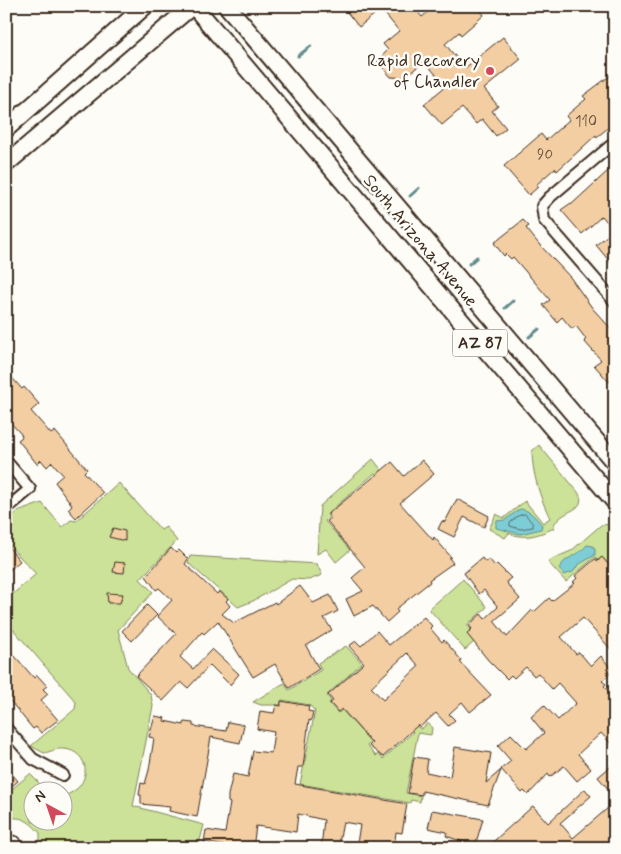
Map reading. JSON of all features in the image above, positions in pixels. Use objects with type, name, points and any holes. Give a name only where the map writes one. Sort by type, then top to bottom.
[{"type":"main road","points":[[6,129],[145,6]]},
{"type":"main road","points":[[6,164],[193,6]]},
{"type":"main road","name":"South Arizona Avenue","points":[[193,6],[615,502]]},
{"type":"main road","name":"South Arizona Avenue","points":[[227,6],[615,463]]},
{"type":"main road","points":[[397,246],[417,230]]},
{"type":"street","points":[[615,142],[542,206],[544,220],[615,302]]},
{"type":"street","points":[[6,462],[30,489],[6,509]]},
{"type":"street","points":[[6,728],[32,759],[63,775]]},
{"type":"green space","points":[[539,445],[578,492],[581,501],[577,507],[554,524],[554,528],[532,536],[509,533],[505,538],[489,529],[496,514],[504,518],[525,501],[543,523],[550,518],[540,494],[533,468],[532,451]]},
{"type":"green space","points":[[373,459],[384,473],[378,476],[375,473],[327,514],[329,517],[325,521],[350,550],[336,562],[326,549],[317,554],[320,506]]},
{"type":"green space","points":[[119,483],[161,530],[166,527],[177,541],[140,579],[153,592],[118,630],[128,668],[151,695],[153,706],[133,806],[204,825],[198,848],[40,848],[39,832],[72,832],[72,792],[80,785],[84,778],[85,770],[79,756],[72,751],[61,749],[44,753],[31,746],[75,709],[76,702],[6,621],[6,600],[36,574],[6,542],[6,522],[17,512],[42,503],[62,527],[71,520],[76,521]]},
{"type":"green space","points":[[615,524],[615,570],[602,557],[598,560],[595,557],[566,582],[548,562],[571,551],[601,525]]},
{"type":"green space","points":[[190,556],[317,564],[322,575],[309,580],[292,579],[253,601],[238,607],[188,563]]},
{"type":"green space","points":[[463,579],[487,607],[467,625],[471,629],[467,633],[474,642],[465,650],[429,609]]},
{"type":"green space","points":[[346,646],[362,663],[327,695],[331,701],[329,703],[338,713],[342,710],[371,742],[367,746],[376,756],[378,754],[383,759],[413,732],[411,730],[416,726],[421,729],[428,723],[432,728],[431,735],[418,733],[406,793],[421,796],[420,802],[411,800],[410,803],[300,784],[315,711],[309,705],[282,700],[280,705],[261,705],[253,702],[284,683],[289,690],[321,670],[318,663]]},
{"type":"green space","points":[[30,774],[38,782],[22,782],[22,819],[11,818],[6,820],[6,794]]},
{"type":"water","points":[[520,509],[527,511],[535,517],[542,525],[541,529],[520,534],[496,528],[496,521],[505,520]]},
{"type":"water","points":[[587,545],[593,546],[595,555],[578,565],[573,572],[564,575],[559,569],[561,565]]},
{"type":"building","name":"Rapid Recovery of Chandler","points":[[342,6],[413,6],[422,17],[435,6],[477,6],[484,15],[461,35],[459,32],[445,44],[465,68],[503,37],[521,59],[484,89],[498,106],[492,111],[506,128],[496,136],[482,119],[476,124],[462,108],[442,125],[424,104],[446,86],[424,61],[409,74],[408,78],[391,77],[377,61],[388,50],[383,44],[399,31],[381,9],[359,27]]},
{"type":"building","points":[[615,72],[615,122],[597,137],[596,135],[557,171],[555,168],[536,185],[538,187],[529,195],[504,166],[541,134],[546,140],[569,120],[566,116],[586,99],[583,96]]},
{"type":"building","points":[[615,168],[615,268],[596,245],[614,230],[602,216],[582,234],[561,210],[572,204],[609,170],[611,172]]},
{"type":"building","points":[[523,220],[529,226],[526,228],[538,243],[570,277],[593,309],[615,333],[615,377],[609,382],[594,365],[601,360],[584,341],[586,339],[576,326],[572,329],[562,317],[557,322],[543,305],[550,300],[513,257],[511,259],[506,254],[504,256],[494,243]]},
{"type":"building","points":[[6,371],[39,404],[31,411],[51,434],[55,431],[87,469],[84,472],[103,493],[76,518],[68,509],[72,505],[55,482],[63,475],[52,462],[47,467],[41,460],[37,464],[18,440],[22,437],[21,434],[6,418]]},
{"type":"building","points":[[422,460],[434,474],[400,503],[433,540],[434,537],[451,557],[449,558],[453,563],[429,580],[430,582],[396,609],[398,612],[387,622],[373,606],[354,616],[346,599],[363,591],[352,578],[365,567],[327,521],[331,518],[328,514],[392,462],[404,476]]},
{"type":"building","points":[[457,499],[489,516],[484,527],[464,517],[454,537],[438,529],[442,521],[445,522]]},
{"type":"building","points":[[113,528],[125,531],[125,541],[109,537]]},
{"type":"building","points":[[6,544],[20,561],[6,573]]},
{"type":"building","points":[[171,548],[176,553],[179,550],[188,559],[185,564],[217,594],[219,591],[228,599],[226,601],[230,606],[222,614],[234,623],[275,602],[276,604],[300,586],[313,603],[330,595],[338,611],[324,618],[332,630],[306,646],[319,669],[289,688],[275,664],[253,677],[218,621],[204,634],[202,632],[180,657],[193,669],[212,649],[239,674],[230,685],[210,665],[188,688],[181,682],[163,701],[136,676],[176,634],[157,616],[172,600],[159,588],[156,590],[146,576]]},
{"type":"building","points":[[602,557],[615,572],[615,654],[583,618],[561,637],[576,654],[579,652],[591,666],[601,656],[613,671],[602,681],[615,698],[615,748],[601,733],[578,754],[591,769],[577,781],[564,766],[550,777],[548,774],[528,795],[524,791],[522,793],[501,769],[511,761],[498,746],[511,734],[526,749],[544,733],[531,717],[544,705],[558,720],[576,703],[558,683],[552,689],[538,673],[534,676],[526,667],[514,678],[511,675],[507,679],[488,660],[467,634],[472,629],[469,625],[481,614],[485,619],[498,607],[484,590],[479,594],[464,573],[482,558],[485,562],[489,559],[495,566],[497,564],[511,578],[507,581],[508,585],[520,599],[494,621],[507,637],[532,610],[534,612],[549,598],[552,601],[575,583],[573,582],[577,578],[575,576],[595,559],[598,561]]},
{"type":"building","points":[[115,562],[125,563],[124,573],[113,572]]},
{"type":"building","points":[[107,593],[123,594],[120,603],[108,603]]},
{"type":"building","points":[[147,605],[157,615],[132,641],[122,631]]},
{"type":"building","points":[[424,617],[432,626],[430,628],[442,642],[444,640],[462,661],[460,662],[491,695],[470,712],[462,702],[449,714],[455,720],[448,726],[436,713],[420,727],[418,725],[383,757],[369,746],[372,743],[342,709],[338,712],[330,703],[333,701],[328,695],[364,663],[349,646],[356,641],[361,646],[377,631],[389,645]],"holes":[[[407,653],[419,666],[383,700],[371,687]]]},
{"type":"building","points":[[6,646],[34,678],[37,675],[47,686],[43,689],[48,694],[41,700],[58,720],[41,733],[36,727],[33,729],[6,696]]},
{"type":"building","points":[[281,701],[309,706],[308,711],[313,712],[311,721],[309,720],[303,767],[298,767],[295,784],[407,804],[402,833],[396,832],[394,848],[357,843],[360,825],[343,822],[338,848],[321,848],[324,820],[298,814],[296,832],[256,826],[253,848],[236,848],[204,842],[206,830],[225,833],[230,803],[228,802],[228,795],[233,774],[248,777],[253,751],[271,753],[274,732],[257,729],[260,711],[274,713],[276,705],[281,706]]},
{"type":"building","points":[[155,716],[165,718],[164,721],[184,725],[184,722],[193,723],[193,726],[226,731],[228,722],[244,725],[240,743],[211,737],[197,817],[169,811],[170,807],[141,804],[141,795],[139,795],[141,783],[145,784],[149,770],[154,738],[149,737]]},
{"type":"building","points":[[455,747],[491,753],[486,783],[501,770],[488,805],[422,791],[422,795],[408,793],[414,757],[428,759],[426,772],[450,777]]},
{"type":"building","points":[[615,763],[615,797],[598,777]]},
{"type":"building","points":[[6,767],[18,781],[6,791]]},
{"type":"building","points":[[585,789],[591,796],[560,823],[573,838],[615,802],[615,845],[611,848],[486,848],[533,806],[548,823]]},
{"type":"building","points":[[432,810],[483,819],[475,846],[446,836],[447,832],[428,828]]},
{"type":"waterway","points":[[298,56],[311,46]]},
{"type":"waterway","points":[[410,196],[419,188]]},
{"type":"waterway","points":[[469,264],[477,257]]},
{"type":"waterway","points":[[505,308],[513,301]]},
{"type":"waterway","points":[[529,337],[539,329]]},
{"type":"place","name":"Rapid Recovery of Chandler","points":[[490,71]]}]
